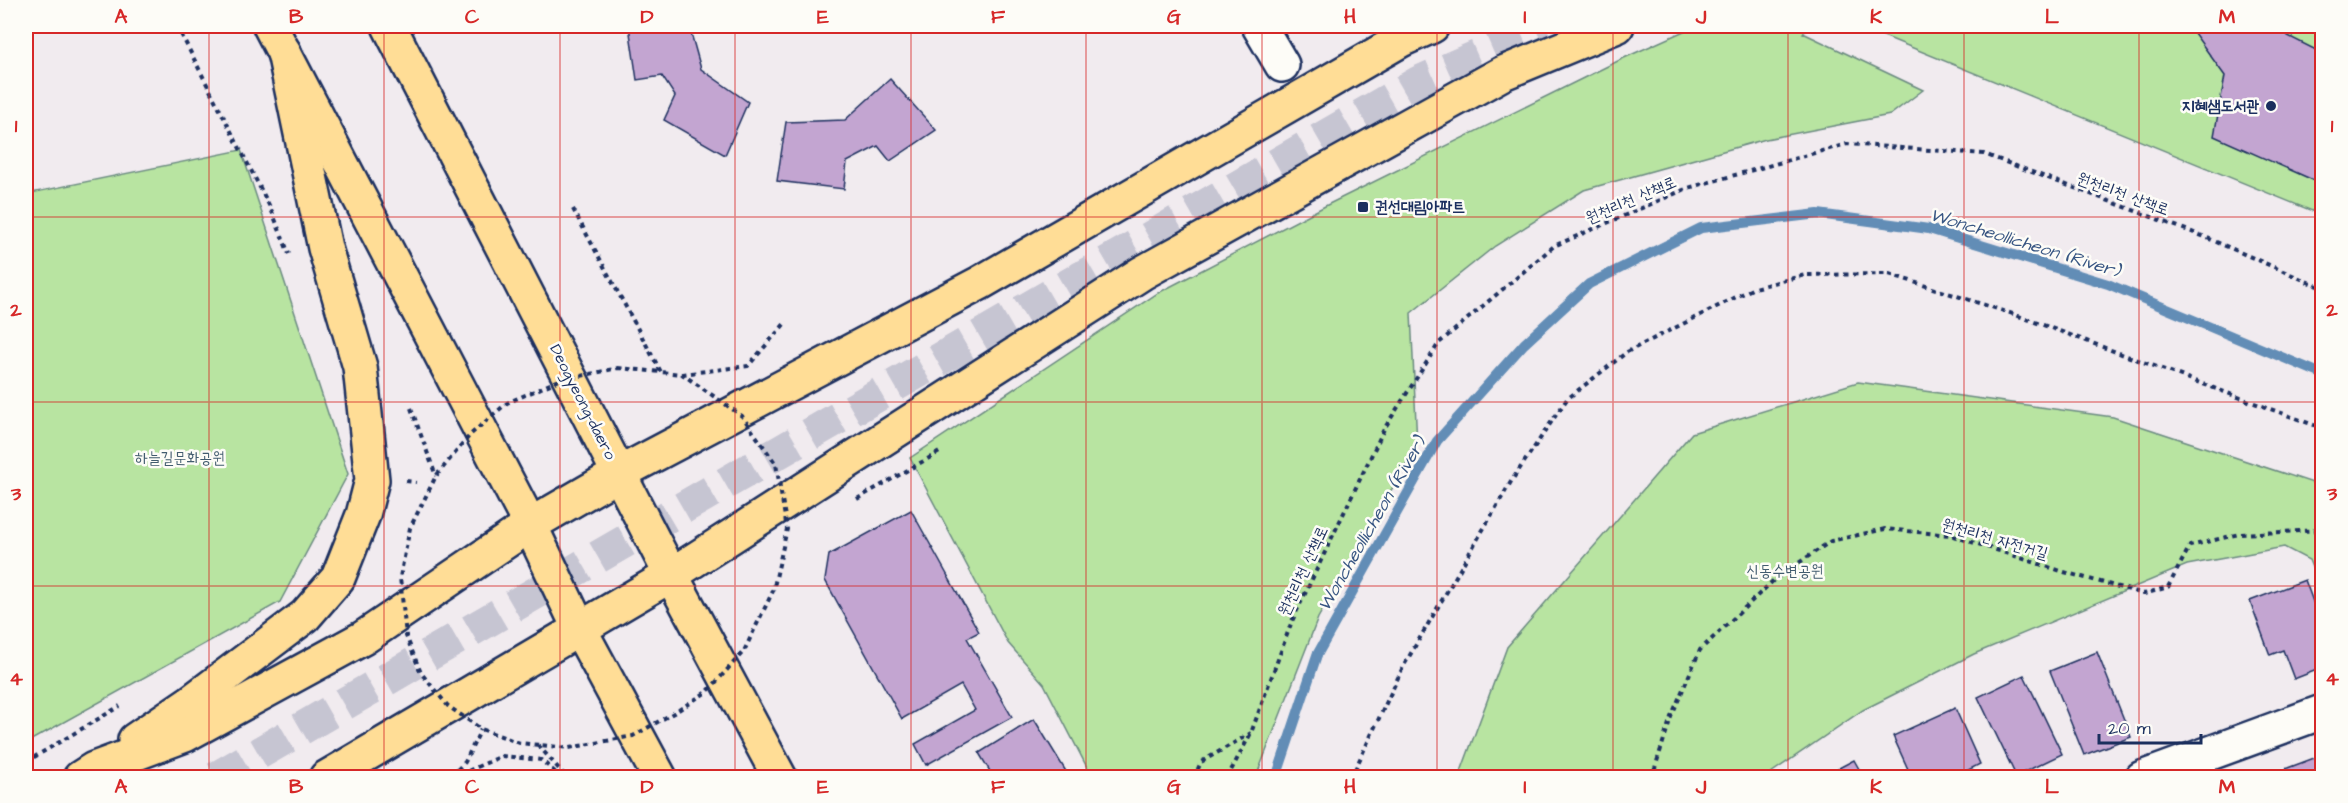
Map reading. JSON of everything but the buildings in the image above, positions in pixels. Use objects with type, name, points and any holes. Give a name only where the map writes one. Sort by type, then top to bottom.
[{"type":"main road","name":"Deogyeong-daero","points":[[389,26],[620,473],[670,575],[780,777]]},
{"type":"main road","points":[[87,773],[184,735],[363,638],[530,525],[620,473],[980,283],[1391,46],[1432,26]]},
{"type":"main road","points":[[326,777],[670,575],[1142,273],[1503,73],[1617,26]]},
{"type":"main road","points":[[277,39],[530,525],[579,628],[660,777]]},
{"type":"main road","points":[[87,773],[191,702],[305,616],[338,578],[363,515],[372,480],[360,367],[325,248],[277,39]]},
{"type":"street","points":[[1259,26],[1282,65]]},
{"type":"street","points":[[2142,777],[2322,712]]},
{"type":"path","points":[[177,26],[271,210],[293,262]]},
{"type":"path","name":"원천리천 산책로","points":[[1227,777],[1251,733],[1292,621],[1379,440],[1439,344],[1554,246],[1688,188],[1847,144],[1984,154],[2205,237],[2322,288]]},
{"type":"path","points":[[573,209],[661,372]]},
{"type":"path","points":[[1351,777],[1402,667],[1512,480],[1567,399],[1626,352],[1754,288],[1805,275],[1889,274],[2016,315],[2322,428]]},
{"type":"path","points":[[682,374],[742,416],[776,464],[787,529],[773,591],[744,651],[708,691],[633,736],[569,748],[520,743],[480,729],[448,706],[421,673],[406,636],[400,577],[410,528],[436,476],[471,434],[507,403],[556,381],[618,368],[682,374],[748,366],[787,321]]},
{"type":"path","points":[[411,408],[436,476]]},
{"type":"path","name":"원천리천 자전거길","points":[[1650,777],[1671,717],[1700,650],[1775,579],[1831,541],[1885,529],[1950,535],[2064,572],[2145,594],[2168,587],[2190,546],[2239,534],[2322,530]]},
{"type":"path","points":[[26,762],[126,703]]},
{"type":"path","points":[[451,777],[465,762],[480,729]]},
{"type":"path","points":[[1194,777],[1201,762],[1251,733]]},
{"type":"path","points":[[538,745],[567,777]]},
{"type":"path","points":[[451,777],[502,756],[541,760],[562,777]]},
{"type":"green space","points":[[1695,26],[1812,26],[1803,33],[1923,90],[1890,115],[1766,139],[1584,190],[1495,246],[1411,313],[1417,445],[1318,618],[1256,777],[1092,777],[1044,684],[1008,643],[910,458],[1158,293],[1331,203],[1624,58]]},
{"type":"green space","points":[[1859,26],[2322,26],[2322,215]]},
{"type":"green space","name":"하늘길문화공원","points":[[241,150],[348,474],[280,602],[26,743],[26,194]]},
{"type":"green space","name":"신동수변공원","points":[[1858,382],[2113,417],[2322,486],[2322,592],[2309,560],[2284,547],[2187,565],[1974,654],[1863,710],[1765,777],[1459,777],[1507,647],[1692,433]]},
{"type":"waterway","name":"Woncheollicheon (River)","points":[[1276,778],[1317,655],[1437,441],[1524,344],[1589,284],[1701,228],[1818,214],[1929,229],[2108,284],[2322,374]]},
{"type":"tunnel","points":[[216,778],[1419,82],[1546,26]]},
{"type":"place","name":"지혜샘도서관","points":[[2271,106]]},
{"type":"place","name":"권선대림아파트","points":[[1363,207]]}]
